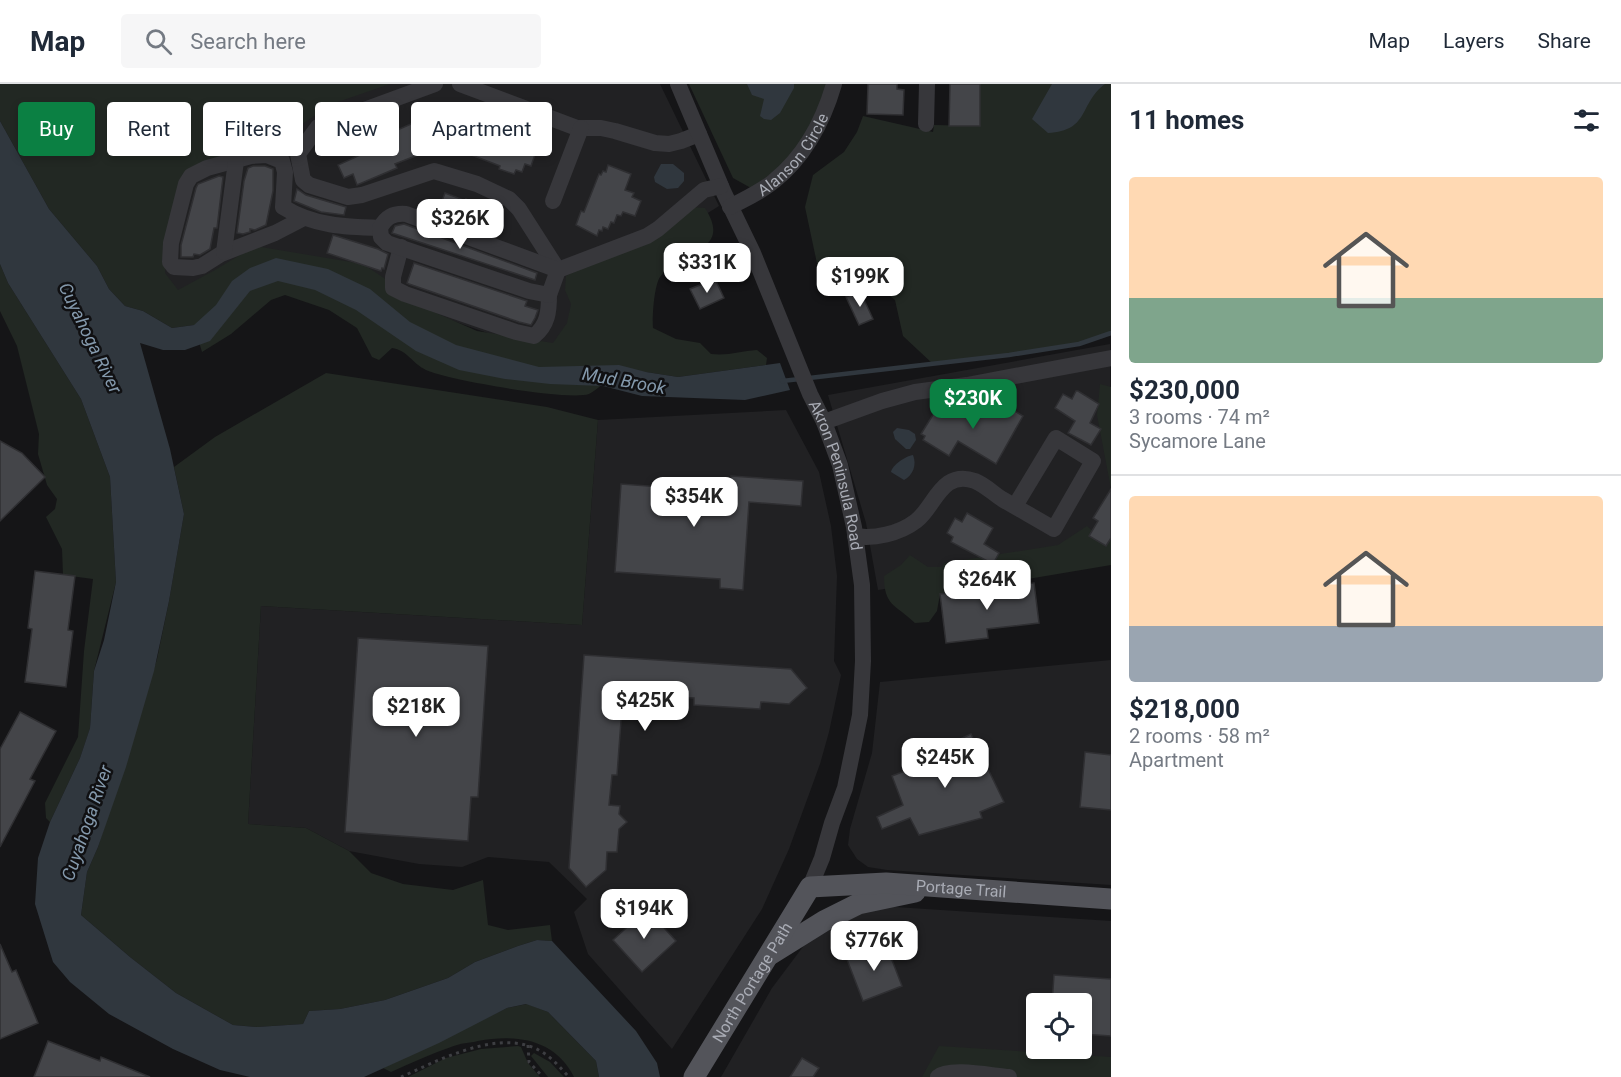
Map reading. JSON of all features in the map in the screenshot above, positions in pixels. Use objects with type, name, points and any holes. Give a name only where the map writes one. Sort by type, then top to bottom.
[{"type":"main road","name":"Portage Trail","points":[[810,887],[886,883],[1111,899]]},
{"type":"main road","name":"North Portage Path","points":[[694,1077],[810,887]]},
{"type":"main road","points":[[766,957],[824,921],[858,904],[939,887]]},
{"type":"street","points":[[435,84],[318,127],[298,154],[303,180],[309,185],[348,197],[362,195],[434,171],[477,184],[509,199],[519,209],[558,270]]},
{"type":"street","points":[[460,84],[581,128],[601,128],[655,143],[669,144],[699,134]]},
{"type":"street","name":"Akron Peninsula Road","points":[[678,84],[730,207],[753,253],[810,394],[824,422],[840,465],[855,536],[862,585],[863,661],[860,715],[845,788],[810,887]]},
{"type":"street","name":"Alanson Circle","points":[[730,207],[773,182],[795,161],[815,132],[834,84]]},
{"type":"street","points":[[926,124],[927,84]]},
{"type":"street","points":[[553,201],[581,128]]},
{"type":"street","points":[[304,218],[275,233],[224,252],[202,266],[174,267],[170,262],[171,243],[186,184],[191,176],[207,168],[251,156],[267,155],[282,161],[285,172],[283,207],[304,218],[337,226],[380,228]]},
{"type":"street","points":[[224,252],[236,161]]},
{"type":"street","points":[[549,295],[529,291],[387,243],[381,237],[380,228],[385,219],[396,213],[406,214],[558,270],[647,236],[704,190],[721,186]]},
{"type":"street","points":[[401,247],[393,277],[393,288],[516,332],[534,336],[542,330],[548,312],[549,295],[558,270]]},
{"type":"street","points":[[824,422],[915,392],[967,385],[1111,358]]},
{"type":"street","points":[[855,536],[871,538],[901,529],[917,521],[949,482],[963,479],[976,482],[1015,506],[1054,529],[1093,461],[1056,438],[1015,506]]},
{"type":"street","points":[[939,1075],[954,1071],[969,1075],[1009,1077]]},
{"type":"path","points":[[401,1077],[445,1057],[492,1044],[511,1043],[528,1045],[549,1056],[568,1077]]},
{"type":"path","points":[[528,1045],[529,1062],[543,1077]]},
{"type":"shaded area","points":[[0,84],[390,84],[338,102],[315,102],[315,116],[303,124],[303,102],[203,102],[203,156],[244,156],[188,175],[167,244],[165,273],[178,290],[255,246],[363,264],[418,305],[477,331],[553,343],[567,323],[571,304],[565,290],[566,276],[691,207],[705,208],[712,223],[713,234],[709,242],[669,268],[660,277],[655,294],[653,328],[676,339],[700,343],[711,354],[757,350],[767,358],[766,365],[678,377],[646,372],[617,371],[589,394],[558,395],[534,392],[438,374],[426,370],[397,349],[392,348],[379,360],[372,357],[357,328],[329,310],[285,295],[271,300],[231,334],[202,352],[194,325],[172,328],[143,311],[125,306],[109,289],[97,266],[49,209],[19,156],[95,156],[95,102],[18,102],[18,153],[0,121]]},
{"type":"shaded area","points":[[295,84],[660,84],[719,206],[658,244],[561,359],[267,255],[185,290],[161,294],[181,172],[203,155],[303,156],[303,102],[272,102]]},
{"type":"shaded area","points":[[689,84],[827,84],[826,96],[793,158],[751,188],[733,178]]},
{"type":"shaded area","points":[[980,84],[1111,84],[1111,333],[1045,350],[933,364],[903,336],[895,300],[869,280],[822,287],[805,207],[813,175],[844,152],[857,132],[863,116],[933,132],[934,125],[979,126]]},
{"type":"shaded area","points":[[0,264],[8,283],[81,399],[110,477],[116,582],[94,671],[90,728],[80,758],[50,822],[46,818],[45,803],[78,737],[84,651],[93,579],[63,575],[62,549],[46,517],[55,509],[57,499],[47,485],[38,454],[39,434],[17,346],[0,311]]},
{"type":"shaded area","points":[[1110,344],[1111,554],[878,590],[866,523],[828,395]]},
{"type":"shaded area","points":[[326,373],[547,407],[598,420],[582,625],[261,606],[248,824],[306,828],[349,851],[371,873],[403,884],[453,890],[483,880],[488,925],[508,930],[550,925],[552,941],[537,940],[518,946],[475,962],[448,978],[385,1000],[340,1009],[309,1011],[303,1024],[257,1027],[233,1025],[176,993],[81,915],[87,872],[98,847],[157,659],[184,514],[174,467],[215,437]]},
{"type":"shaded area","points":[[1100,384],[1111,387],[1111,489],[1097,415]]},
{"type":"shaded area","points":[[786,410],[819,472],[831,526],[837,576],[834,661],[841,675],[820,764],[789,849],[762,909],[672,1049],[588,954],[574,912],[587,899],[549,862],[488,857],[462,867],[419,864],[349,851],[306,828],[248,824],[261,606],[582,625],[598,420]]},
{"type":"shaded area","points":[[1087,526],[1103,541],[1111,541],[1111,565],[940,594],[937,611],[929,622],[915,623],[892,604],[886,593],[884,576],[901,565],[910,555],[928,567],[942,567],[944,563],[1058,545]]},
{"type":"shaded area","points":[[1111,660],[1111,885],[887,870],[868,867],[857,859],[848,845],[850,829],[872,753],[880,682]]},
{"type":"shaded area","points":[[880,906],[1111,921],[1111,1057],[922,1077],[721,1077],[772,988],[808,940],[847,913]]},
{"type":"shaded area","points":[[527,1004],[548,1012],[596,1061],[599,1077],[574,1077],[566,1064],[545,1047],[520,1039],[506,1038],[458,1045],[391,1072],[383,1068],[507,1008]]},
{"type":"shaded area","points":[[939,1046],[1026,1052],[1026,1059],[1111,1057],[1111,1077],[922,1077]]},
{"type":"shaded area","points":[[521,1047],[528,1063],[540,1077],[408,1077],[446,1058],[481,1049]]},
{"type":"shaded area","points":[[534,1053],[550,1062],[564,1077],[548,1077],[531,1056]]},
{"type":"water","points":[[747,84],[794,84],[794,88],[780,113],[771,120],[760,116],[764,99],[752,95]]},
{"type":"water","points":[[1052,84],[1105,84],[1091,99],[1078,122],[1061,131],[1048,133],[1032,119]]},
{"type":"water","name":"Cuyahoga River","points":[[0,121],[49,209],[97,266],[109,289],[125,306],[143,311],[172,328],[194,325],[216,305],[232,281],[250,268],[276,258],[328,269],[370,289],[410,322],[456,345],[539,367],[619,365],[678,377],[780,363],[790,390],[745,400],[642,396],[603,386],[505,379],[459,370],[416,351],[356,310],[315,290],[278,281],[250,291],[210,341],[185,350],[163,350],[140,343],[170,449],[184,514],[154,671],[126,767],[87,872],[81,915],[176,993],[233,1025],[257,1027],[303,1024],[309,1011],[340,1009],[385,1000],[448,978],[475,962],[518,946],[537,940],[552,941],[636,1031],[657,1063],[660,1077],[599,1077],[596,1061],[548,1012],[526,1004],[507,1008],[439,1043],[364,1077],[250,1077],[220,1070],[173,1049],[109,1014],[70,982],[53,962],[35,904],[38,858],[50,822],[80,758],[90,728],[94,671],[104,640],[116,582],[110,477],[81,399],[8,283],[0,264]]},
{"type":"water","points":[[661,164],[673,164],[684,173],[684,181],[678,188],[667,189],[655,182],[654,177]]},
{"type":"water","points":[[897,428],[909,430],[915,434],[916,440],[910,449],[906,449],[895,439],[893,432]]},
{"type":"water","points":[[913,455],[914,466],[907,478],[904,480],[891,472],[900,461]]},
{"type":"building","points":[[868,84],[897,84],[897,89],[904,90],[903,115],[867,114]]},
{"type":"building","points":[[950,84],[980,84],[980,126],[949,126]]},
{"type":"building","points":[[411,124],[411,156],[415,156],[395,164],[397,168],[357,185],[353,174],[344,178],[338,165],[358,156],[399,156],[399,129]]},
{"type":"building","points":[[474,156],[535,156],[531,166],[525,164],[522,172],[516,170],[514,174],[499,169],[500,166]]},
{"type":"building","points":[[608,165],[631,174],[625,190],[634,193],[632,197],[641,201],[635,216],[623,212],[621,216],[617,215],[614,223],[611,222],[608,229],[603,227],[602,231],[599,230],[597,236],[576,225],[581,211],[584,212],[599,174],[606,172]]},
{"type":"building","points":[[253,166],[273,169],[273,191],[266,225],[255,230],[250,229],[250,232],[243,234],[237,233],[244,181],[248,168]]},
{"type":"building","points":[[219,176],[223,177],[217,228],[214,228],[210,249],[200,255],[194,254],[193,257],[181,257],[181,245],[196,188],[198,184]]},
{"type":"building","points":[[297,189],[306,195],[346,207],[344,215],[321,212],[294,201]]},
{"type":"building","points":[[445,193],[466,201],[466,199],[486,209],[485,214],[493,217],[487,233],[437,214]]},
{"type":"building","points":[[404,224],[537,273],[535,280],[392,233],[395,226]]},
{"type":"building","points":[[333,235],[388,254],[384,269],[382,268],[381,271],[327,253]]},
{"type":"building","points":[[414,263],[527,301],[525,306],[538,310],[535,318],[531,325],[519,322],[409,284],[407,283]]},
{"type":"building","points":[[715,279],[724,298],[700,309],[690,289]]},
{"type":"building","points":[[860,291],[873,319],[859,325],[846,297]]},
{"type":"building","points":[[1076,391],[1099,404],[1090,423],[1101,429],[1091,445],[1068,433],[1075,421],[1055,408],[1063,394],[1072,399]]},
{"type":"building","points":[[998,400],[1015,408],[1013,410],[1023,416],[996,464],[958,441],[949,456],[923,440],[925,436],[921,434],[939,405],[948,411],[953,403],[977,418],[983,408],[990,412]]},
{"type":"building","points":[[0,441],[22,453],[45,477],[0,521]]},
{"type":"building","points":[[731,476],[803,481],[801,506],[749,502],[743,590],[720,588],[720,579],[615,572],[621,484],[730,492]]},
{"type":"building","points":[[1111,489],[1111,538],[1106,546],[1089,536],[1098,521],[1093,518]]},
{"type":"building","points":[[967,513],[993,528],[984,544],[999,553],[993,564],[951,542],[953,537],[947,533],[955,518],[962,522]]},
{"type":"building","points":[[35,571],[75,576],[68,630],[73,631],[66,687],[25,682],[32,629],[28,628]]},
{"type":"building","points":[[1034,583],[1039,623],[987,629],[988,638],[946,643],[940,594]]},
{"type":"building","points":[[358,638],[488,646],[478,797],[471,797],[468,841],[345,832]]},
{"type":"building","points":[[584,655],[791,669],[807,688],[789,704],[761,702],[760,709],[694,705],[694,698],[623,694],[617,775],[612,775],[609,805],[620,806],[619,814],[627,822],[619,829],[617,852],[607,852],[606,870],[586,887],[569,868]]},
{"type":"building","points":[[20,712],[56,731],[30,779],[35,781],[0,847],[0,749]]},
{"type":"building","points":[[971,734],[1004,802],[980,812],[982,818],[919,835],[910,818],[882,829],[877,817],[903,805],[892,776],[923,764],[919,758]]},
{"type":"building","points":[[1085,752],[1111,755],[1111,810],[1080,807]]},
{"type":"building","points":[[647,909],[676,941],[642,972],[613,940]]},
{"type":"building","points":[[885,942],[902,986],[863,1001],[846,957]]},
{"type":"building","points":[[0,944],[12,972],[16,970],[38,1023],[0,1039]]},
{"type":"building","points":[[1054,975],[1111,979],[1111,1036],[1092,1035],[1092,993],[1053,993]]},
{"type":"building","points":[[48,1041],[100,1061],[101,1057],[150,1077],[34,1077]]},
{"type":"building","points":[[802,1058],[819,1068],[813,1077],[790,1077]]},
{"type":"waterway","name":"Mud Brook","points":[[809,378],[1009,355],[1079,344],[1111,333]]},
{"type":"waterway","name":"Mud Brook","points":[[782,381],[800,379]]}]
